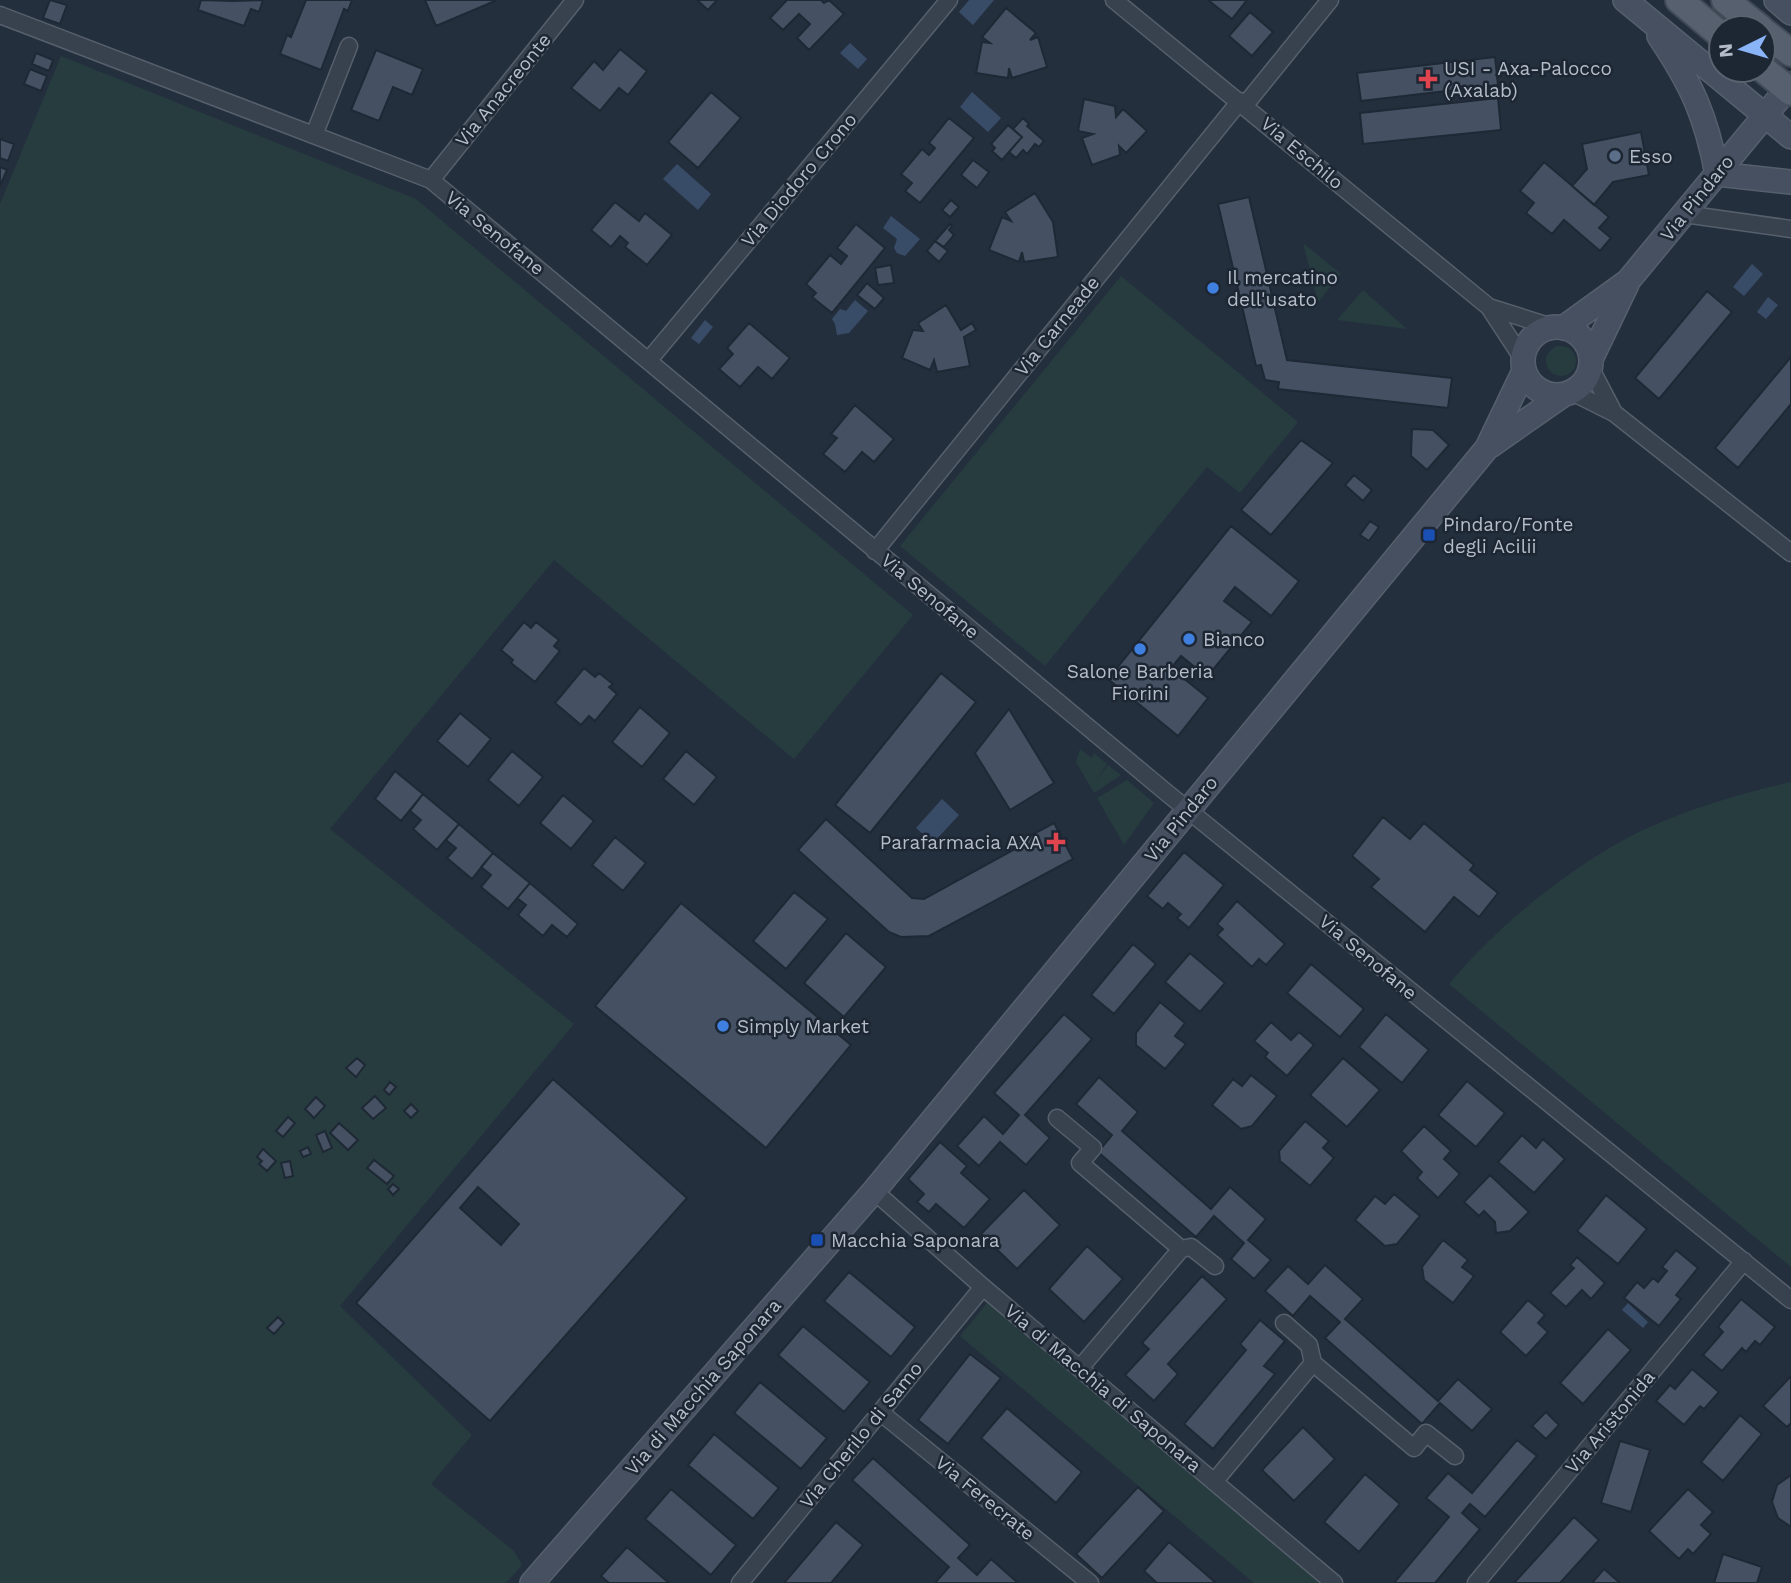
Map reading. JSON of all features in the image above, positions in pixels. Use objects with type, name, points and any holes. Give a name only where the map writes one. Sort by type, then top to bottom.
[{"type":"main road","points":[[1679,0],[1707,23]]},
{"type":"main road","points":[[1725,0],[1742,14]]},
{"type":"main road","points":[[1777,42],[1791,53]]},
{"type":"street","name":"Via Anacreonte","points":[[431,180],[575,0]]},
{"type":"street","name":"Via Diodoro Crono","points":[[649,360],[950,0]]},
{"type":"street","name":"Via Eschilo","points":[[1114,0],[1489,307]]},
{"type":"street","name":"Via Carneade","points":[[875,551],[1242,103],[1330,0]]},
{"type":"street","points":[[1776,0],[1791,13]]},
{"type":"street","points":[[1635,7],[1791,136]]},
{"type":"street","points":[[1635,7],[1685,76],[1698,102],[1710,138],[1717,174],[1791,182]]},
{"type":"street","name":"Via Senofane","points":[[0,15],[431,180],[1188,810],[1791,1300]]},
{"type":"street","points":[[314,135],[349,46]]},
{"type":"street","name":"Via Pindaro","points":[[1628,281],[1790,88]]},
{"type":"street","points":[[1684,214],[1791,229]]},
{"type":"street","points":[[1488,448],[1524,365],[1526,348],[1532,338],[1541,331],[1558,327],[1628,281]]},
{"type":"street","points":[[1488,448],[1587,379],[1628,281]]},
{"type":"street","points":[[1489,307],[1558,327],[1582,337],[1614,414]]},
{"type":"street","points":[[1489,307],[1536,388],[1553,395],[1568,394],[1614,414],[1791,553]]},
{"type":"street","name":"Via Pindaro","points":[[874,1191],[1488,448]]},
{"type":"street","points":[[1057,1118],[1093,1148],[1080,1163],[1181,1249]]},
{"type":"street","name":"Via di Macchia di Saponara","points":[[874,1191],[983,1287],[1334,1583]]},
{"type":"street","name":"Via di Macchia Saponara","points":[[532,1583],[874,1191]]},
{"type":"street","points":[[1080,1368],[1181,1249],[1191,1247],[1215,1266]]},
{"type":"street","name":"Via Aristonida","points":[[1476,1583],[1744,1261]]},
{"type":"street","name":"Via Cherilo di Samo","points":[[740,1583],[983,1287]]},
{"type":"street","points":[[1284,1323],[1308,1345],[1313,1363],[1414,1448],[1426,1433],[1455,1456]]},
{"type":"street","points":[[1214,1482],[1313,1363]]},
{"type":"street","name":"Via Ferecrate","points":[[880,1412],[1090,1583]]},
{"type":"green space","points":[[61,56],[416,199],[913,615],[794,759],[554,560],[330,829],[574,1024],[340,1306],[472,1435],[431,1484],[514,1551],[522,1565],[506,1583],[0,1583],[0,204]]},
{"type":"green space","points":[[1303,243],[1341,274],[1318,302]]},
{"type":"green space","points":[[1121,276],[1298,422],[1240,493],[1207,467],[1045,666],[900,546]]},
{"type":"green space","points":[[1363,290],[1407,329],[1337,320]]},
{"type":"green space","points":[[1561,346],[1572,350],[1576,361],[1572,372],[1561,376],[1550,372],[1546,361],[1550,350]]},
{"type":"green space","points":[[1080,749],[1092,758],[1094,753],[1107,764],[1095,782],[1108,765],[1121,775],[1094,793],[1076,762]]},
{"type":"green space","points":[[1127,780],[1154,803],[1124,845],[1097,798]]},
{"type":"green space","points":[[1791,782],[1791,1267],[1449,984],[1484,945],[1524,909],[1611,847],[1653,826],[1699,808]]},
{"type":"green space","points":[[987,1303],[1320,1583],[1254,1583],[960,1336]]},
{"type":"water","points":[[969,0],[994,0],[973,25],[959,12]]},
{"type":"water","points":[[850,43],[867,59],[858,69],[840,53]]},
{"type":"water","points":[[972,92],[1001,118],[988,132],[960,107]]},
{"type":"water","points":[[677,164],[711,194],[698,210],[663,179]]},
{"type":"water","points":[[891,216],[920,239],[905,256],[897,253],[894,248],[897,239],[883,228]]},
{"type":"water","points":[[1752,264],[1763,274],[1744,296],[1733,287]]},
{"type":"water","points":[[1768,297],[1778,305],[1766,319],[1757,312]]},
{"type":"water","points":[[855,300],[868,311],[849,333],[837,335],[832,319],[840,309],[846,311]]},
{"type":"water","points":[[705,320],[713,327],[699,344],[691,338]]},
{"type":"water","points":[[942,799],[959,815],[933,843],[916,828]]},
{"type":"water","points":[[1628,1303],[1648,1322],[1643,1328],[1622,1310]]},
{"type":"building","points":[[50,0],[67,5],[60,24],[43,18]]},
{"type":"building","points":[[201,0],[263,0],[259,12],[251,9],[244,26],[198,10]]},
{"type":"building","points":[[306,0],[352,0],[348,11],[344,9],[321,70],[280,54],[287,35],[291,37]]},
{"type":"building","points":[[425,0],[495,0],[495,1],[436,26]]},
{"type":"building","points":[[697,0],[717,0],[708,10]]},
{"type":"building","points":[[787,0],[821,0],[824,3],[829,0],[844,14],[809,50],[797,38],[810,24],[799,14],[783,30],[770,18]]},
{"type":"building","points":[[1208,0],[1247,0],[1232,19]]},
{"type":"building","points":[[1006,8],[1036,33],[1030,40],[1038,37],[1047,67],[1012,78],[1009,68],[1008,78],[976,73],[982,42],[990,43],[982,37]]},
{"type":"building","points":[[1250,12],[1273,32],[1252,56],[1229,36]]},
{"type":"building","points":[[620,49],[647,71],[628,95],[619,88],[600,111],[571,88],[594,61],[603,70]]},
{"type":"building","points":[[376,50],[423,69],[412,95],[393,87],[379,121],[351,110]]},
{"type":"building","points":[[36,53],[53,60],[49,71],[32,64]]},
{"type":"building","name":"USI - Axa-Palocco (Axalab)","points":[[1495,57],[1498,85],[1361,101],[1357,73]]},
{"type":"building","points":[[30,69],[47,76],[41,91],[24,84]]},
{"type":"building","points":[[711,92],[741,118],[698,168],[668,142]]},
{"type":"building","points":[[1498,98],[1501,130],[1363,144],[1360,113]]},
{"type":"building","points":[[1084,99],[1115,106],[1116,117],[1123,109],[1147,131],[1126,153],[1119,146],[1120,155],[1092,165],[1082,138],[1093,134],[1078,131]]},
{"type":"building","points":[[949,118],[974,138],[920,203],[905,191],[912,183],[901,174],[922,149],[929,155],[935,148],[929,143]]},
{"type":"building","points":[[1023,118],[1029,124],[1027,126],[1044,141],[1039,147],[1035,144],[1027,154],[1023,150],[1016,158],[1009,152],[1022,137],[1013,129]]},
{"type":"building","points":[[1008,125],[1022,137],[1002,160],[992,151],[995,148],[991,144]]},
{"type":"building","name":"Esso","points":[[1641,132],[1649,175],[1613,182],[1594,205],[1572,186],[1587,169],[1582,144]]},
{"type":"building","points":[[0,139],[14,144],[8,161],[0,158]]},
{"type":"building","points":[[973,160],[989,172],[977,188],[961,175]]},
{"type":"building","points":[[1544,162],[1609,217],[1599,228],[1611,238],[1600,251],[1564,220],[1552,234],[1526,213],[1534,203],[1520,191]]},
{"type":"building","points":[[0,167],[7,170],[0,186]]},
{"type":"building","points":[[1035,193],[1053,222],[1058,257],[1024,262],[1022,252],[1019,262],[989,250],[1002,217],[1011,221],[1005,212]]},
{"type":"building","points":[[1249,197],[1287,360],[1452,378],[1448,408],[1278,389],[1279,382],[1265,380],[1261,365],[1256,366],[1218,204]]},
{"type":"building","points":[[951,200],[959,207],[950,217],[942,210]]},
{"type":"building","points":[[615,202],[639,221],[645,213],[672,235],[647,265],[625,247],[628,243],[620,236],[611,247],[591,230]]},
{"type":"building","points":[[856,224],[885,248],[832,313],[812,297],[816,293],[806,284],[830,255],[841,264],[847,256],[837,248]]},
{"type":"building","points":[[950,224],[952,226],[949,230],[954,235],[944,247],[935,241]]},
{"type":"building","points":[[935,241],[948,251],[939,262],[927,251]]},
{"type":"building","points":[[891,265],[894,283],[878,285],[875,268]]},
{"type":"building","points":[[867,283],[884,298],[875,309],[857,295]]},
{"type":"building","points":[[1707,291],[1732,312],[1659,399],[1635,378]]},
{"type":"building","points":[[946,305],[961,330],[972,323],[976,330],[964,337],[970,366],[937,372],[934,360],[930,370],[902,358],[913,330],[923,331],[918,323]]},
{"type":"building","points":[[749,323],[790,358],[772,379],[758,367],[740,387],[719,369],[733,354],[727,348]]},
{"type":"building","points":[[1791,357],[1791,404],[1738,468],[1715,448]]},
{"type":"building","points":[[855,405],[894,439],[874,462],[862,452],[845,472],[823,454],[837,438],[831,434]]},
{"type":"building","points":[[1412,429],[1433,430],[1449,445],[1427,470],[1411,456]]},
{"type":"building","points":[[1301,440],[1333,463],[1271,535],[1241,510]]},
{"type":"building","points":[[1354,475],[1372,490],[1363,501],[1345,485]]},
{"type":"building","points":[[1370,521],[1379,527],[1369,541],[1360,535]]},
{"type":"building","name":"Bianco","points":[[1231,526],[1299,581],[1271,616],[1235,587],[1224,601],[1252,622],[1207,677],[1181,656],[1171,668],[1208,698],[1178,736],[1108,679]]},
{"type":"building","points":[[524,622],[531,628],[536,622],[559,640],[554,646],[560,651],[535,682],[511,663],[513,660],[501,650]]},
{"type":"building","points":[[584,668],[595,677],[599,673],[613,684],[609,687],[617,694],[595,721],[589,716],[581,725],[555,703]]},
{"type":"building","points":[[941,673],[976,702],[870,833],[835,805]]},
{"type":"building","points":[[640,707],[670,733],[642,767],[612,742]]},
{"type":"building","points":[[1009,709],[1054,783],[1010,810],[975,753]]},
{"type":"building","points":[[460,713],[491,739],[468,767],[437,741]]},
{"type":"building","points":[[512,751],[543,777],[519,806],[488,780]]},
{"type":"building","points":[[686,751],[717,777],[694,805],[663,779]]},
{"type":"building","points":[[395,771],[423,794],[401,821],[375,799]]},
{"type":"building","points":[[423,794],[459,824],[437,850],[413,829],[421,820],[410,811]]},
{"type":"building","points":[[563,795],[594,821],[571,849],[540,823]]},
{"type":"building","points":[[1383,817],[1410,839],[1424,823],[1474,865],[1470,870],[1498,893],[1479,917],[1454,897],[1425,932],[1371,887],[1379,879],[1352,856]]},
{"type":"building","points":[[826,819],[912,898],[924,899],[1017,848],[1015,844],[1054,823],[1073,859],[929,936],[901,937],[889,932],[798,850]]},
{"type":"building","points":[[459,824],[493,853],[472,879],[447,858],[456,848],[446,840]]},
{"type":"building","points":[[615,837],[646,863],[623,891],[592,865]]},
{"type":"building","points":[[1184,852],[1224,885],[1189,928],[1177,918],[1181,914],[1168,903],[1163,909],[1147,896]]},
{"type":"building","points":[[493,853],[530,883],[508,909],[481,887],[491,875],[481,867]]},
{"type":"building","points":[[530,883],[578,924],[567,937],[552,925],[543,936],[518,915],[526,905],[517,898]]},
{"type":"building","points":[[794,892],[828,919],[786,969],[753,941]]},
{"type":"building","points":[[1237,901],[1285,944],[1266,965],[1259,959],[1252,967],[1217,935],[1223,929],[1217,924]]},
{"type":"building","name":"Simply Market","points":[[681,903],[851,1045],[766,1148],[595,1006]]},
{"type":"building","points":[[846,933],[886,967],[844,1017],[804,983]]},
{"type":"building","points":[[1133,944],[1156,964],[1114,1014],[1091,995]]},
{"type":"building","points":[[1190,953],[1225,983],[1200,1012],[1165,982]]},
{"type":"building","points":[[1311,964],[1364,1009],[1340,1037],[1287,993]]},
{"type":"building","points":[[1160,1002],[1185,1023],[1175,1036],[1186,1044],[1165,1069],[1136,1045],[1136,1033]]},
{"type":"building","points":[[1064,1014],[1092,1039],[1025,1115],[1050,1138],[1026,1165],[1000,1142],[979,1166],[957,1146],[984,1116],[1003,1134],[1019,1115],[994,1093]]},
{"type":"building","points":[[1386,1014],[1429,1050],[1402,1083],[1359,1047]]},
{"type":"building","points":[[1271,1022],[1291,1040],[1299,1032],[1314,1045],[1287,1076],[1265,1057],[1268,1053],[1254,1041]]},
{"type":"building","points":[[357,1058],[365,1065],[356,1077],[346,1068]]},
{"type":"building","points":[[1343,1058],[1380,1090],[1347,1127],[1310,1095]]},
{"type":"building","points":[[1251,1075],[1277,1096],[1252,1126],[1241,1129],[1212,1105],[1233,1079],[1242,1086]]},
{"type":"building","points":[[1099,1077],[1138,1112],[1122,1131],[1211,1209],[1230,1187],[1266,1219],[1248,1240],[1271,1260],[1254,1279],[1231,1259],[1244,1243],[1214,1216],[1196,1237],[1098,1152],[1112,1135],[1076,1104]]},
{"type":"building","points":[[553,1079],[687,1198],[490,1421],[356,1303]],"holes":[[[478,1187],[519,1224],[501,1245],[460,1208]]]},
{"type":"building","points":[[1467,1081],[1505,1113],[1476,1147],[1438,1115]]},
{"type":"building","points":[[390,1082],[396,1087],[389,1095],[384,1090]]},
{"type":"building","points":[[375,1096],[386,1108],[373,1119],[362,1108]]},
{"type":"building","points":[[316,1097],[325,1106],[314,1118],[305,1109]]},
{"type":"building","points":[[411,1104],[418,1111],[411,1118],[404,1111]]},
{"type":"building","points":[[288,1117],[295,1123],[283,1137],[276,1131]]},
{"type":"building","points":[[1305,1121],[1329,1141],[1323,1148],[1334,1158],[1310,1186],[1280,1161],[1279,1151]]},
{"type":"building","points":[[339,1123],[358,1140],[348,1150],[330,1133]]},
{"type":"building","points":[[1424,1126],[1451,1151],[1444,1159],[1460,1174],[1438,1198],[1417,1178],[1422,1172],[1401,1151]]},
{"type":"building","points":[[325,1131],[332,1148],[323,1152],[316,1135]]},
{"type":"building","points":[[1522,1135],[1536,1148],[1543,1139],[1565,1159],[1534,1193],[1498,1162]]},
{"type":"building","points":[[940,1142],[967,1166],[961,1173],[990,1199],[964,1228],[936,1204],[929,1212],[917,1202],[924,1194],[908,1179]]},
{"type":"building","points":[[308,1147],[311,1154],[303,1157],[300,1151]]},
{"type":"building","points":[[263,1149],[276,1161],[267,1171],[259,1164],[262,1161],[257,1157]]},
{"type":"building","points":[[374,1160],[394,1176],[387,1184],[367,1168]]},
{"type":"building","points":[[290,1161],[293,1176],[285,1178],[281,1163]]},
{"type":"building","points":[[1490,1175],[1529,1212],[1510,1231],[1496,1233],[1495,1222],[1484,1211],[1479,1216],[1464,1202]]},
{"type":"building","points":[[393,1184],[399,1189],[393,1195],[388,1189]]},
{"type":"building","points":[[1024,1190],[1060,1225],[1017,1269],[981,1234]]},
{"type":"building","points":[[1394,1194],[1420,1216],[1397,1244],[1385,1246],[1355,1220],[1375,1196],[1385,1204]]},
{"type":"building","points":[[1606,1195],[1647,1229],[1618,1264],[1577,1231]]},
{"type":"building","points":[[1443,1240],[1468,1260],[1462,1267],[1474,1276],[1453,1303],[1424,1280],[1422,1267]]},
{"type":"building","points":[[1087,1246],[1123,1279],[1084,1322],[1049,1289]]},
{"type":"building","points":[[1676,1250],[1698,1268],[1676,1295],[1681,1299],[1659,1326],[1624,1298],[1637,1282],[1644,1288],[1653,1278],[1658,1282],[1667,1271],[1662,1267]]},
{"type":"building","points":[[1577,1257],[1605,1283],[1591,1299],[1582,1290],[1566,1307],[1550,1293],[1574,1268],[1570,1265]]},
{"type":"building","points":[[1325,1265],[1363,1299],[1345,1319],[1438,1401],[1458,1379],[1492,1409],[1472,1431],[1440,1403],[1422,1424],[1325,1338],[1340,1322],[1310,1296],[1293,1316],[1265,1291],[1288,1266],[1308,1284]]},
{"type":"building","points":[[849,1272],[915,1327],[891,1357],[824,1301]]},
{"type":"building","points":[[1202,1276],[1227,1299],[1168,1364],[1178,1374],[1154,1401],[1125,1375],[1149,1349],[1142,1343]]},
{"type":"building","points":[[1741,1299],[1775,1327],[1760,1345],[1755,1341],[1746,1352],[1742,1348],[1722,1371],[1703,1355],[1723,1332],[1718,1327]]},
{"type":"building","points":[[1528,1300],[1545,1315],[1538,1323],[1548,1332],[1526,1356],[1500,1332]]},
{"type":"building","points":[[278,1317],[284,1323],[274,1334],[267,1328]]},
{"type":"building","points":[[1260,1320],[1285,1341],[1264,1366],[1275,1374],[1213,1449],[1184,1424],[1246,1350],[1240,1344]]},
{"type":"building","points":[[803,1326],[870,1382],[844,1412],[778,1355]]},
{"type":"building","points":[[1608,1329],[1631,1350],[1583,1404],[1560,1383]]},
{"type":"building","points":[[970,1354],[1001,1378],[948,1444],[918,1420]]},
{"type":"building","points":[[1692,1369],[1719,1392],[1704,1409],[1700,1406],[1684,1425],[1656,1401],[1670,1385],[1675,1389]]},
{"type":"building","points":[[1791,1376],[1791,1423],[1787,1427],[1763,1406]]},
{"type":"building","points":[[760,1382],[827,1438],[801,1469],[734,1413]]},
{"type":"building","points":[[1007,1408],[1082,1472],[1056,1503],[981,1438]]},
{"type":"building","points":[[1546,1412],[1559,1425],[1546,1439],[1532,1426]]},
{"type":"building","points":[[1740,1415],[1762,1434],[1723,1481],[1701,1462]]},
{"type":"building","points":[[1303,1427],[1335,1459],[1294,1501],[1262,1470]]},
{"type":"building","points":[[714,1434],[779,1488],[753,1519],[688,1465]]},
{"type":"building","points":[[1517,1440],[1537,1456],[1485,1517],[1470,1504],[1462,1513],[1480,1529],[1435,1583],[1394,1583],[1449,1517],[1426,1498],[1448,1473],[1472,1493]]},
{"type":"building","points":[[1620,1441],[1650,1450],[1631,1512],[1601,1503]]},
{"type":"building","points":[[873,1458],[970,1545],[958,1558],[977,1575],[991,1559],[1018,1583],[935,1583],[949,1567],[852,1480]]},
{"type":"building","points":[[1365,1474],[1400,1504],[1359,1552],[1324,1522]]},
{"type":"building","points":[[1791,1475],[1791,1527],[1778,1518],[1772,1502],[1777,1485]]},
{"type":"building","points":[[1138,1487],[1164,1511],[1102,1578],[1076,1554]]},
{"type":"building","points":[[671,1489],[736,1545],[711,1575],[645,1519]]},
{"type":"building","points":[[1688,1489],[1713,1512],[1701,1525],[1711,1534],[1693,1554],[1688,1549],[1679,1559],[1649,1531]]},
{"type":"building","points":[[1574,1517],[1599,1540],[1560,1583],[1514,1583]]},
{"type":"building","points":[[836,1522],[863,1545],[831,1583],[784,1583]]},
{"type":"building","points":[[1169,1542],[1216,1583],[1157,1583],[1144,1571]]},
{"type":"building","points":[[627,1547],[669,1583],[609,1583],[601,1576]]},
{"type":"building","points":[[1723,1554],[1762,1567],[1757,1583],[1714,1583]]},
{"type":"building","points":[[1604,1569],[1620,1583],[1592,1583]]},
{"type":"place","name":"USI - Axa-Palocco (Axalab)","points":[[1428,79]]},
{"type":"place","name":"Esso","points":[[1615,156]]},
{"type":"place","name":"Il mercatino dell'usato","points":[[1213,288]]},
{"type":"place","name":"Pindaro/Fonte degli Acilii","points":[[1429,535]]},
{"type":"place","name":"Bianco","points":[[1189,639]]},
{"type":"place","name":"Salone Barberia Fiorini","points":[[1140,649]]},
{"type":"place","name":"Parafarmacia AXA","points":[[1056,842]]},
{"type":"place","name":"Simply Market","points":[[723,1026]]},
{"type":"place","name":"Macchia Saponara","points":[[817,1240]]}]
